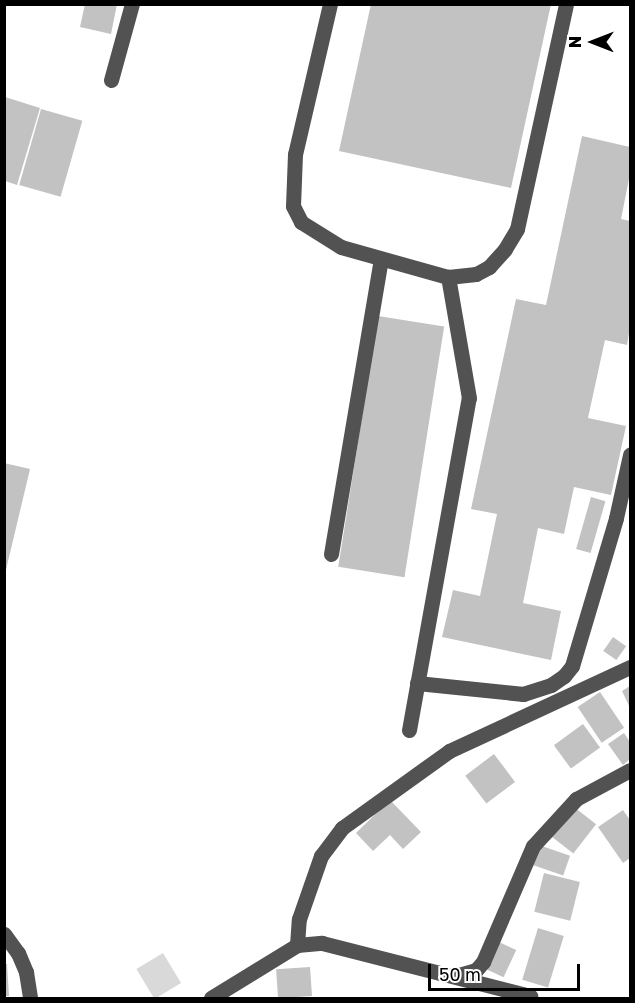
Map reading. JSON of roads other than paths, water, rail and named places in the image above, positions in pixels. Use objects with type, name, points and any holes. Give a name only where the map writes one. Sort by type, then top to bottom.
[{"type":"street","points":[[111,80],[132,4]]},
{"type":"street","points":[[330,4],[295,154],[293,207],[301,222],[341,247],[448,277],[476,274],[489,267],[505,249],[517,229],[566,4]]},
{"type":"street","points":[[331,554],[381,259]]},
{"type":"street","points":[[409,730],[469,398],[448,277]]},
{"type":"street","points":[[417,683],[523,694],[551,685],[564,676],[572,666],[616,518],[630,455]]},
{"type":"street","points":[[297,945],[299,919],[321,856],[342,828],[449,751],[630,668]]},
{"type":"street","points":[[455,976],[476,970],[483,962],[533,846],[576,799],[630,770]]},
{"type":"street","points":[[4,934],[18,953],[26,972],[30,999]]},
{"type":"street","points":[[211,999],[297,945],[322,943],[530,996]]}]
